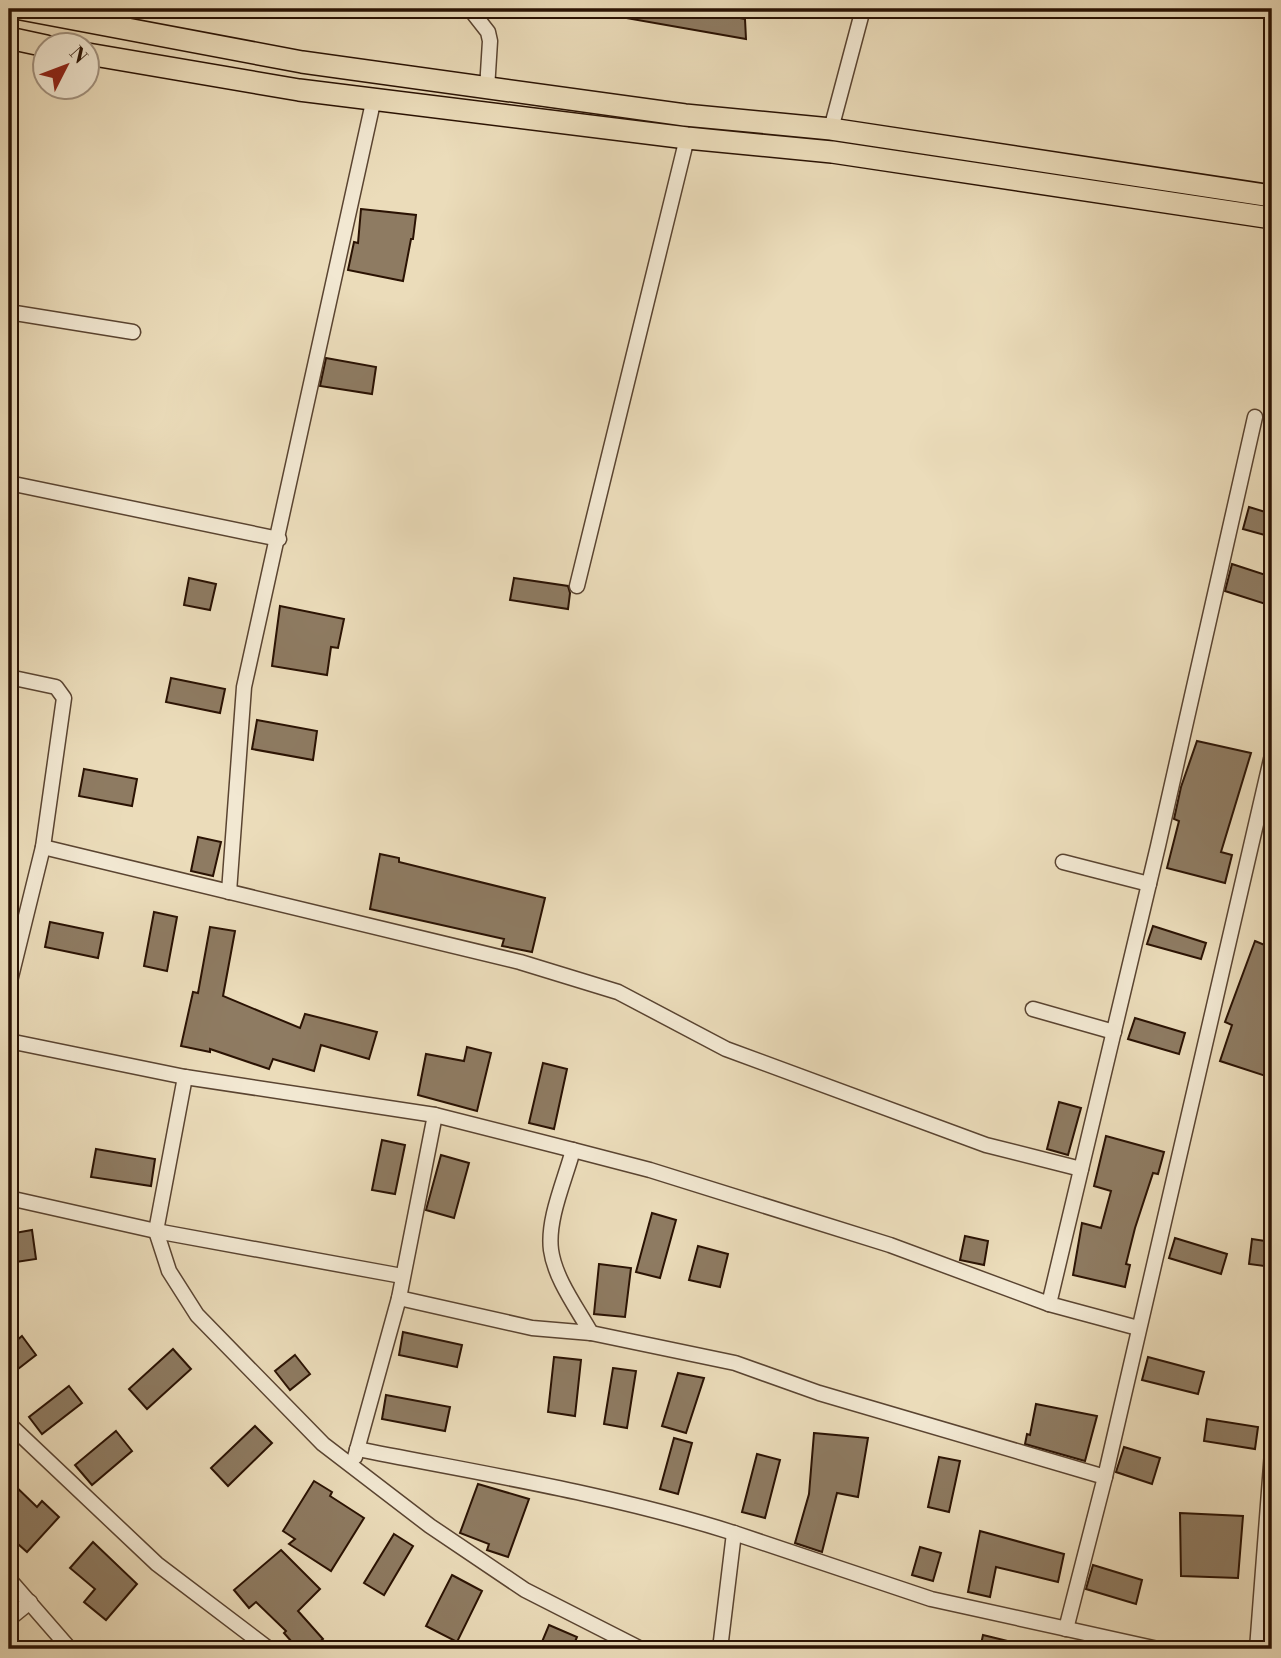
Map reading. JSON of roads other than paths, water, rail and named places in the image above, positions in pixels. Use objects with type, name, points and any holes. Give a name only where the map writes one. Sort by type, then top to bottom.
[{"type":"highway","points":[[22,9],[122,19],[302,62],[685,115],[831,129],[1272,195]]},
{"type":"highway","points":[[9,38],[32,43]]},
{"type":"highway","points":[[102,57],[222,79],[687,138],[832,152],[1272,218]]},
{"type":"street","points":[[470,9],[488,32],[490,41],[487,89]]},
{"type":"street","points":[[831,129],[863,9]]},
{"type":"street","points":[[229,892],[244,687],[279,539],[374,98]]},
{"type":"street","points":[[577,586],[687,138]]},
{"type":"street","points":[[9,312],[133,332]]},
{"type":"street","points":[[1049,1304],[1149,884],[1255,417]]},
{"type":"street","points":[[9,483],[279,539]]},
{"type":"street","points":[[9,677],[56,687],[64,698],[44,847],[9,985]]},
{"type":"street","points":[[1066,1629],[1105,1477],[1272,755]]},
{"type":"street","points":[[44,847],[520,962],[618,992],[726,1049],[986,1145],[1081,1169]]},
{"type":"street","points":[[1063,862],[1149,884]]},
{"type":"street","points":[[1033,1009],[1114,1032]]},
{"type":"street","points":[[9,1041],[185,1077],[435,1115],[573,1150],[650,1170],[890,1245],[1049,1304],[1138,1328]]},
{"type":"street","points":[[185,1077],[156,1231],[169,1271],[197,1315],[323,1444],[430,1526],[524,1590],[641,1649]]},
{"type":"street","points":[[353,1465],[400,1298],[402,1276],[435,1115]]},
{"type":"street","points":[[573,1150],[551,1234],[551,1252],[565,1289],[591,1333]]},
{"type":"street","points":[[9,1198],[156,1231],[402,1276]]},
{"type":"street","points":[[400,1298],[531,1328],[591,1333],[734,1363],[819,1393],[1105,1477]]},
{"type":"street","points":[[9,1424],[158,1564],[269,1649]]},
{"type":"street","points":[[357,1449],[665,1511],[931,1599],[1158,1649]]},
{"type":"street","points":[[1257,1649],[1272,1452]]},
{"type":"street","points":[[720,1649],[734,1533]]},
{"type":"street","points":[[9,1579],[71,1649]]},
{"type":"street","points":[[9,1619],[30,1602]]}]
